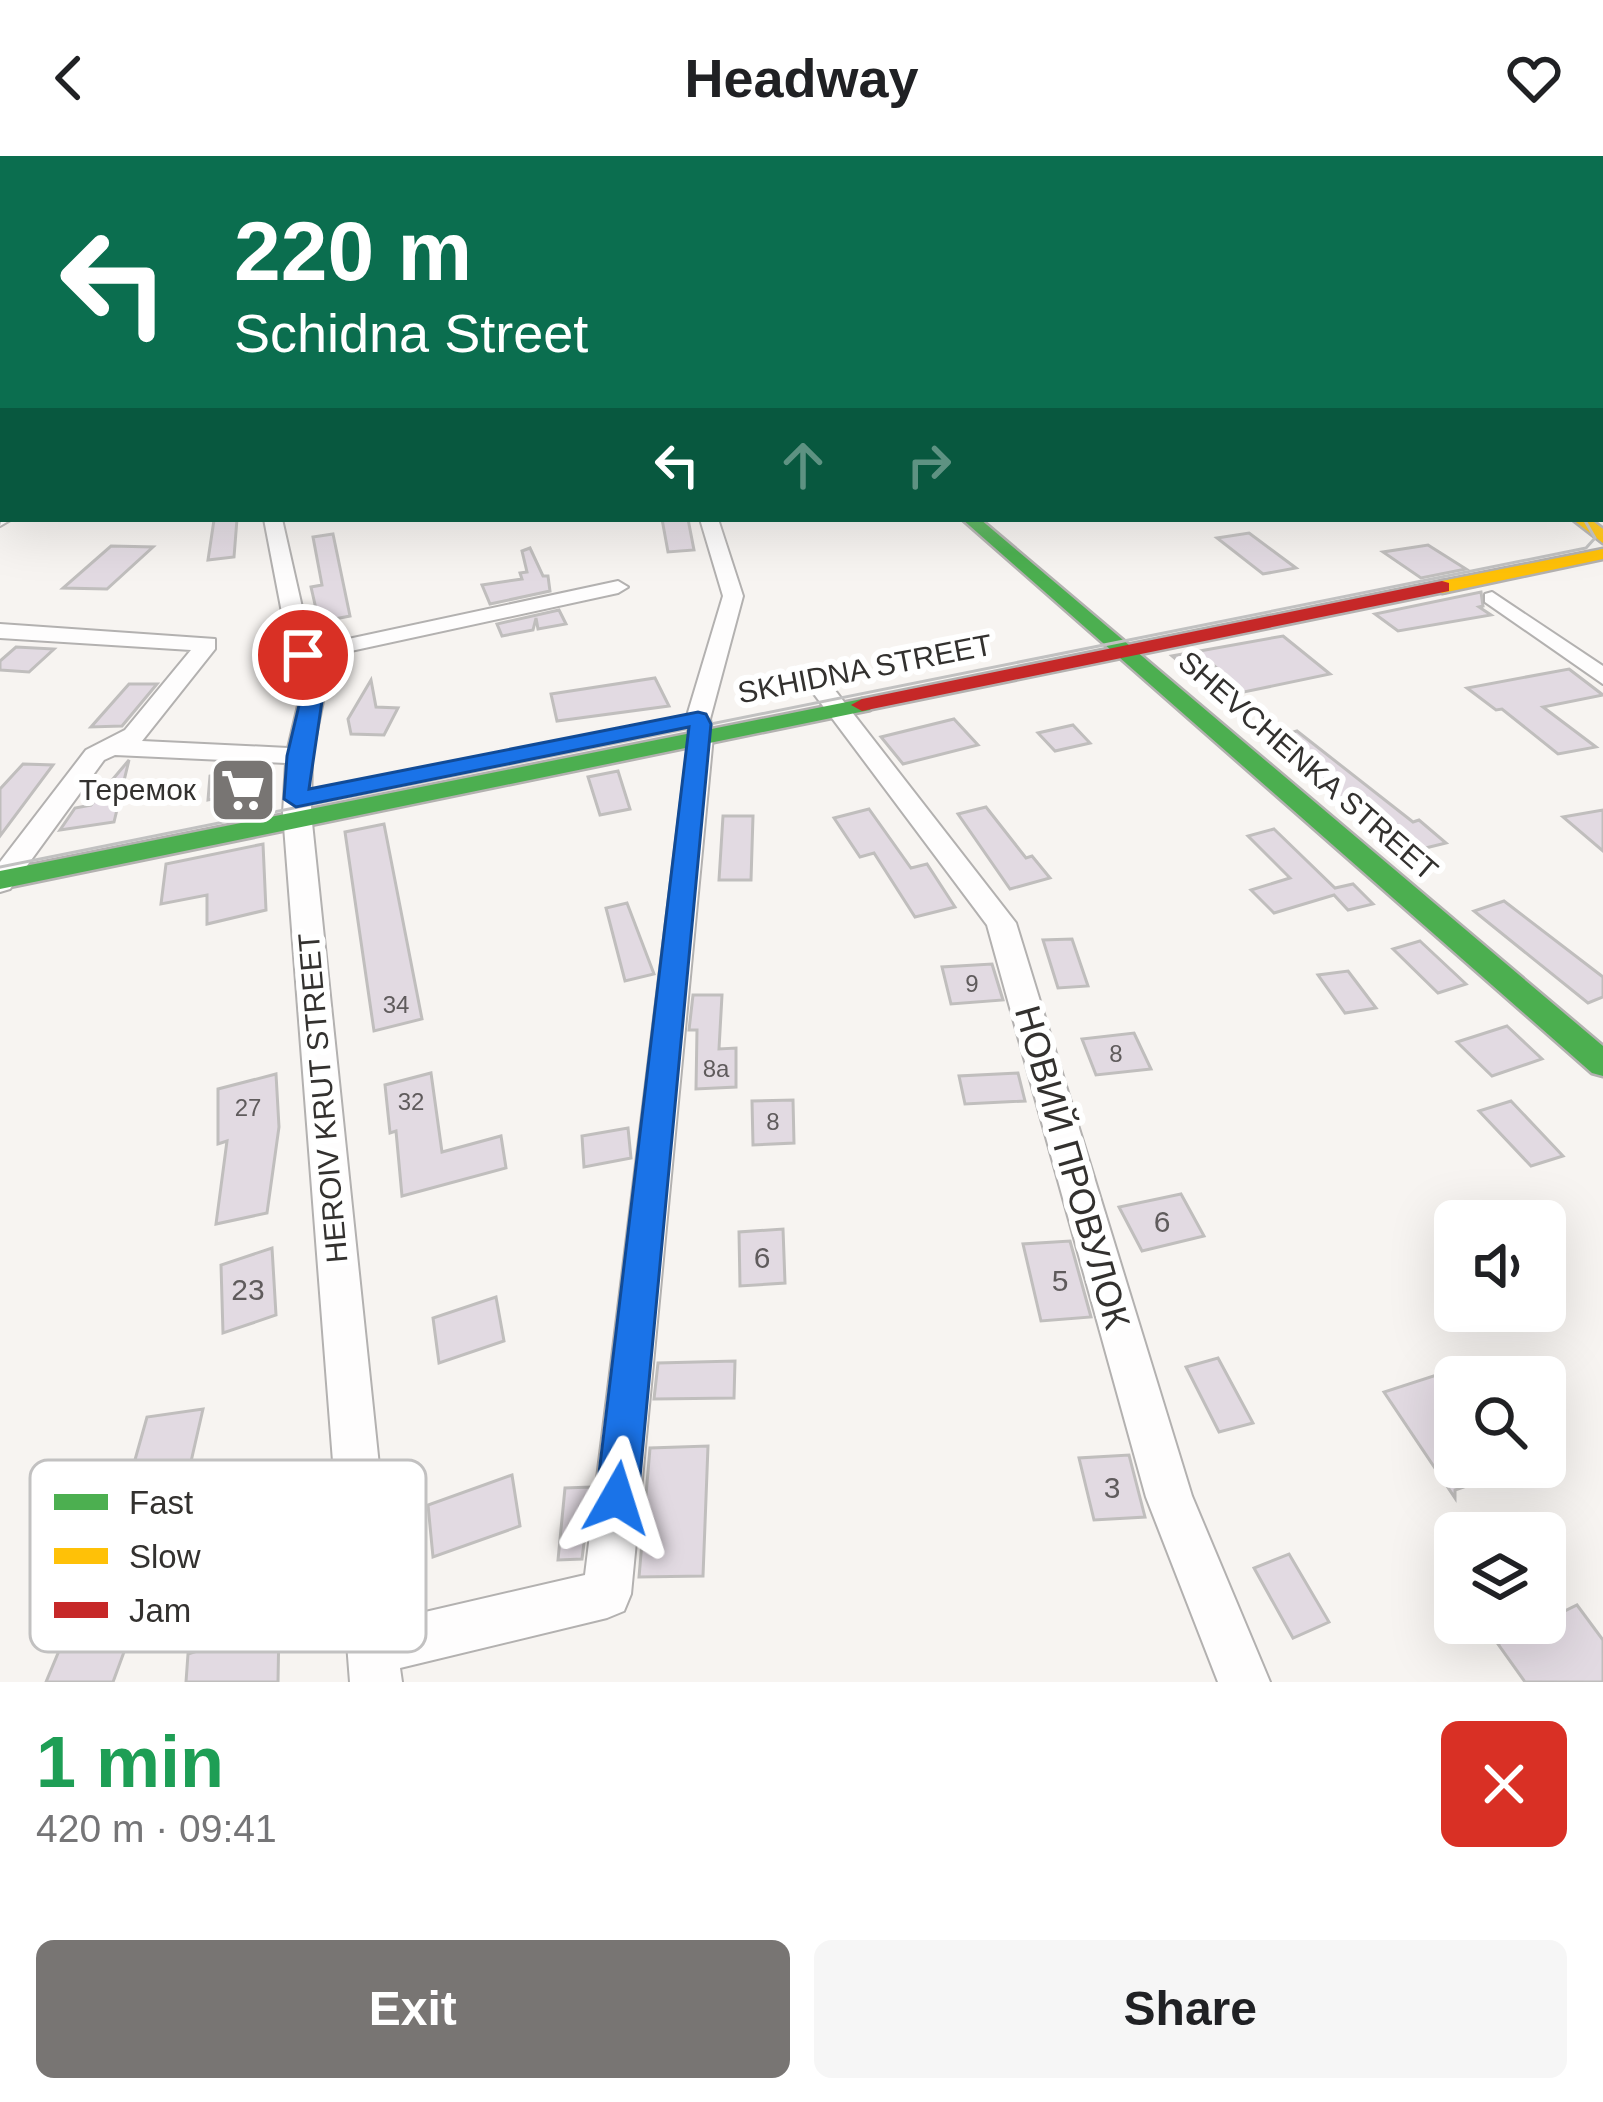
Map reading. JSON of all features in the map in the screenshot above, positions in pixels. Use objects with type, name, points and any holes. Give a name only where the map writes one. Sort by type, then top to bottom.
[{"type":"street","name":"HEROIV KRUT STREET","points":[[274,522],[311,701],[299,756],[297,809],[355,1460]]},
{"type":"street","points":[[426,1650],[607,1594],[700,727],[733,596],[710,522]]},
{"type":"street","name":"SHEVCHENKA STREET","points":[[973,522],[1603,1064]]},
{"type":"street","points":[[1116,645],[1603,540]]},
{"type":"street","points":[[4,872],[700,727],[1603,554]]},
{"type":"street","points":[[303,655],[618,587]]},
{"type":"street","points":[[1492,598],[1603,677]]},
{"type":"street","points":[[0,631],[207,644],[134,735],[95,755],[4,872]]},
{"type":"street","name":"НОВИЙ ПРОВУЛОК","points":[[831,702],[1001,923],[1169,1496],[1244,1682]]},
{"type":"street","points":[[111,747],[299,756]]},
{"type":"street","points":[[374,1666],[419,1652]]},
{"type":"building","points":[[214,522],[237,522],[234,557],[208,560]]},
{"type":"building","points":[[663,522],[689,522],[694,550],[668,552]]},
{"type":"building","points":[[1249,533],[1296,568],[1263,574],[1217,538]]},
{"type":"building","points":[[333,534],[350,616],[319,622],[311,587],[322,585],[313,537]]},
{"type":"building","points":[[1428,545],[1466,569],[1421,578],[1383,552]]},
{"type":"building","points":[[111,546],[153,547],[107,589],[63,588]]},
{"type":"building","points":[[530,548],[543,576],[548,576],[550,591],[490,604],[482,585],[522,579],[520,573],[527,572],[522,551]]},
{"type":"building","points":[[1481,592],[1483,606],[1479,607],[1491,615],[1398,631],[1375,614]]},
{"type":"building","points":[[559,610],[566,624],[538,629],[536,618],[533,630],[502,636],[497,624]]},
{"type":"building","points":[[1283,636],[1330,674],[1244,692],[1212,664],[1189,670],[1172,656]]},
{"type":"building","points":[[16,647],[54,649],[29,672],[0,670],[0,661]]},
{"type":"building","points":[[1569,669],[1603,695],[1543,707],[1596,747],[1558,754],[1467,688]]},
{"type":"building","points":[[655,678],[669,706],[557,721],[551,694]]},
{"type":"building","points":[[371,680],[376,707],[398,708],[384,735],[351,734],[348,719]]},
{"type":"building","points":[[129,684],[157,684],[122,726],[91,727]]},
{"type":"building","points":[[954,719],[978,745],[903,764],[881,737]]},
{"type":"building","points":[[1073,725],[1090,743],[1055,751],[1038,733]]},
{"type":"building","points":[[1297,731],[1446,843],[1405,853],[1270,739]]},
{"type":"building","points":[[129,760],[114,822],[60,830],[75,808],[91,805]]},
{"type":"building","points":[[23,764],[53,765],[0,836],[0,789]]},
{"type":"building","points":[[252,768],[250,792],[208,800],[210,776]]},
{"type":"building","points":[[618,771],[630,809],[600,815],[588,777]]},
{"type":"building","points":[[986,807],[1026,858],[1032,856],[1050,878],[1010,889],[958,814]]},
{"type":"building","points":[[869,809],[911,868],[927,864],[955,907],[915,917],[874,853],[860,857],[834,818]]},
{"type":"building","points":[[1603,810],[1603,851],[1563,817]]},
{"type":"building","points":[[723,816],[753,816],[751,880],[719,880]]},
{"type":"building","points":[[384,824],[422,1019],[374,1031],[345,832]]},
{"type":"building","points":[[1274,829],[1335,888],[1353,884],[1373,904],[1348,910],[1334,895],[1274,913],[1251,890],[1290,878],[1248,836]]},
{"type":"building","points":[[263,844],[266,910],[207,924],[207,895],[161,904],[166,864]]},
{"type":"building","points":[[1504,901],[1603,977],[1603,997],[1588,1003],[1474,911]]},
{"type":"building","points":[[627,903],[654,974],[625,981],[606,908]]},
{"type":"building","points":[[1072,939],[1088,986],[1058,988],[1043,940]]},
{"type":"building","points":[[1420,941],[1466,984],[1438,993],[1393,949]]},
{"type":"building","points":[[992,964],[1003,1000],[951,1004],[942,967]]},
{"type":"building","points":[[1348,971],[1376,1008],[1345,1013],[1318,975]]},
{"type":"building","points":[[693,995],[722,995],[719,1049],[736,1048],[736,1087],[696,1089],[697,1030],[689,1030]]},
{"type":"building","points":[[1507,1026],[1542,1059],[1492,1076],[1457,1042]]},
{"type":"building","points":[[1134,1033],[1151,1069],[1096,1075],[1082,1039]]},
{"type":"building","points":[[431,1073],[442,1152],[501,1136],[506,1168],[402,1196],[396,1131],[390,1133],[385,1085]]},
{"type":"building","points":[[1018,1073],[1025,1101],[965,1104],[959,1076]]},
{"type":"building","points":[[276,1074],[279,1127],[267,1213],[216,1224],[227,1141],[218,1144],[218,1089]]},
{"type":"building","points":[[793,1100],[794,1143],[753,1145],[752,1101]]},
{"type":"building","points":[[1511,1101],[1563,1156],[1531,1166],[1479,1111]]},
{"type":"building","points":[[628,1128],[631,1158],[584,1167],[582,1136]]},
{"type":"building","points":[[1181,1194],[1204,1236],[1142,1251],[1119,1207]]},
{"type":"building","points":[[783,1229],[785,1283],[740,1286],[739,1232]]},
{"type":"building","points":[[1070,1241],[1091,1317],[1041,1321],[1023,1244]]},
{"type":"building","points":[[272,1248],[276,1315],[223,1333],[221,1265]]},
{"type":"building","points":[[496,1297],[504,1341],[439,1363],[433,1318]]},
{"type":"building","points":[[1218,1358],[1253,1423],[1219,1432],[1186,1367]]},
{"type":"building","points":[[735,1361],[734,1398],[654,1399],[658,1363]]},
{"type":"building","points":[[1434,1376],[1434,1467],[1384,1392]]},
{"type":"building","points":[[203,1409],[191,1460],[135,1460],[147,1417]]},
{"type":"building","points":[[708,1446],[703,1576],[639,1577],[650,1448]]},
{"type":"building","points":[[1129,1455],[1145,1517],[1094,1520],[1079,1458]]},
{"type":"building","points":[[512,1475],[520,1526],[433,1557],[428,1505]]},
{"type":"building","points":[[591,1487],[582,1559],[558,1560],[565,1488]]},
{"type":"building","points":[[1289,1554],[1329,1622],[1293,1638],[1254,1568]]},
{"type":"building","points":[[1577,1605],[1603,1640],[1603,1682],[1525,1682],[1498,1644],[1566,1644],[1566,1610]]},
{"type":"building","points":[[58,1652],[124,1652],[113,1682],[46,1682]]},
{"type":"building","points":[[279,1652],[278,1682],[186,1682],[188,1654]]},
{"type":"tram line","points":[[0,867],[1586,548],[1595,538],[1586,522]]},
{"type":"traffic: fast","points":[[973,522],[1603,1064]]},
{"type":"traffic: fast","points":[[0,880],[862,705]]},
{"type":"traffic: slow","points":[[1584,522],[1603,538]]},
{"type":"traffic: slow","points":[[1442,587],[1603,554]]},
{"type":"traffic: jam","points":[[862,705],[1442,587]]},
{"type":"place","name":"Теремок","points":[[243,790]]},
{"type":"route","points":[[303,655],[311,701],[296,799],[698,719],[700,724],[617,1498]]}]
